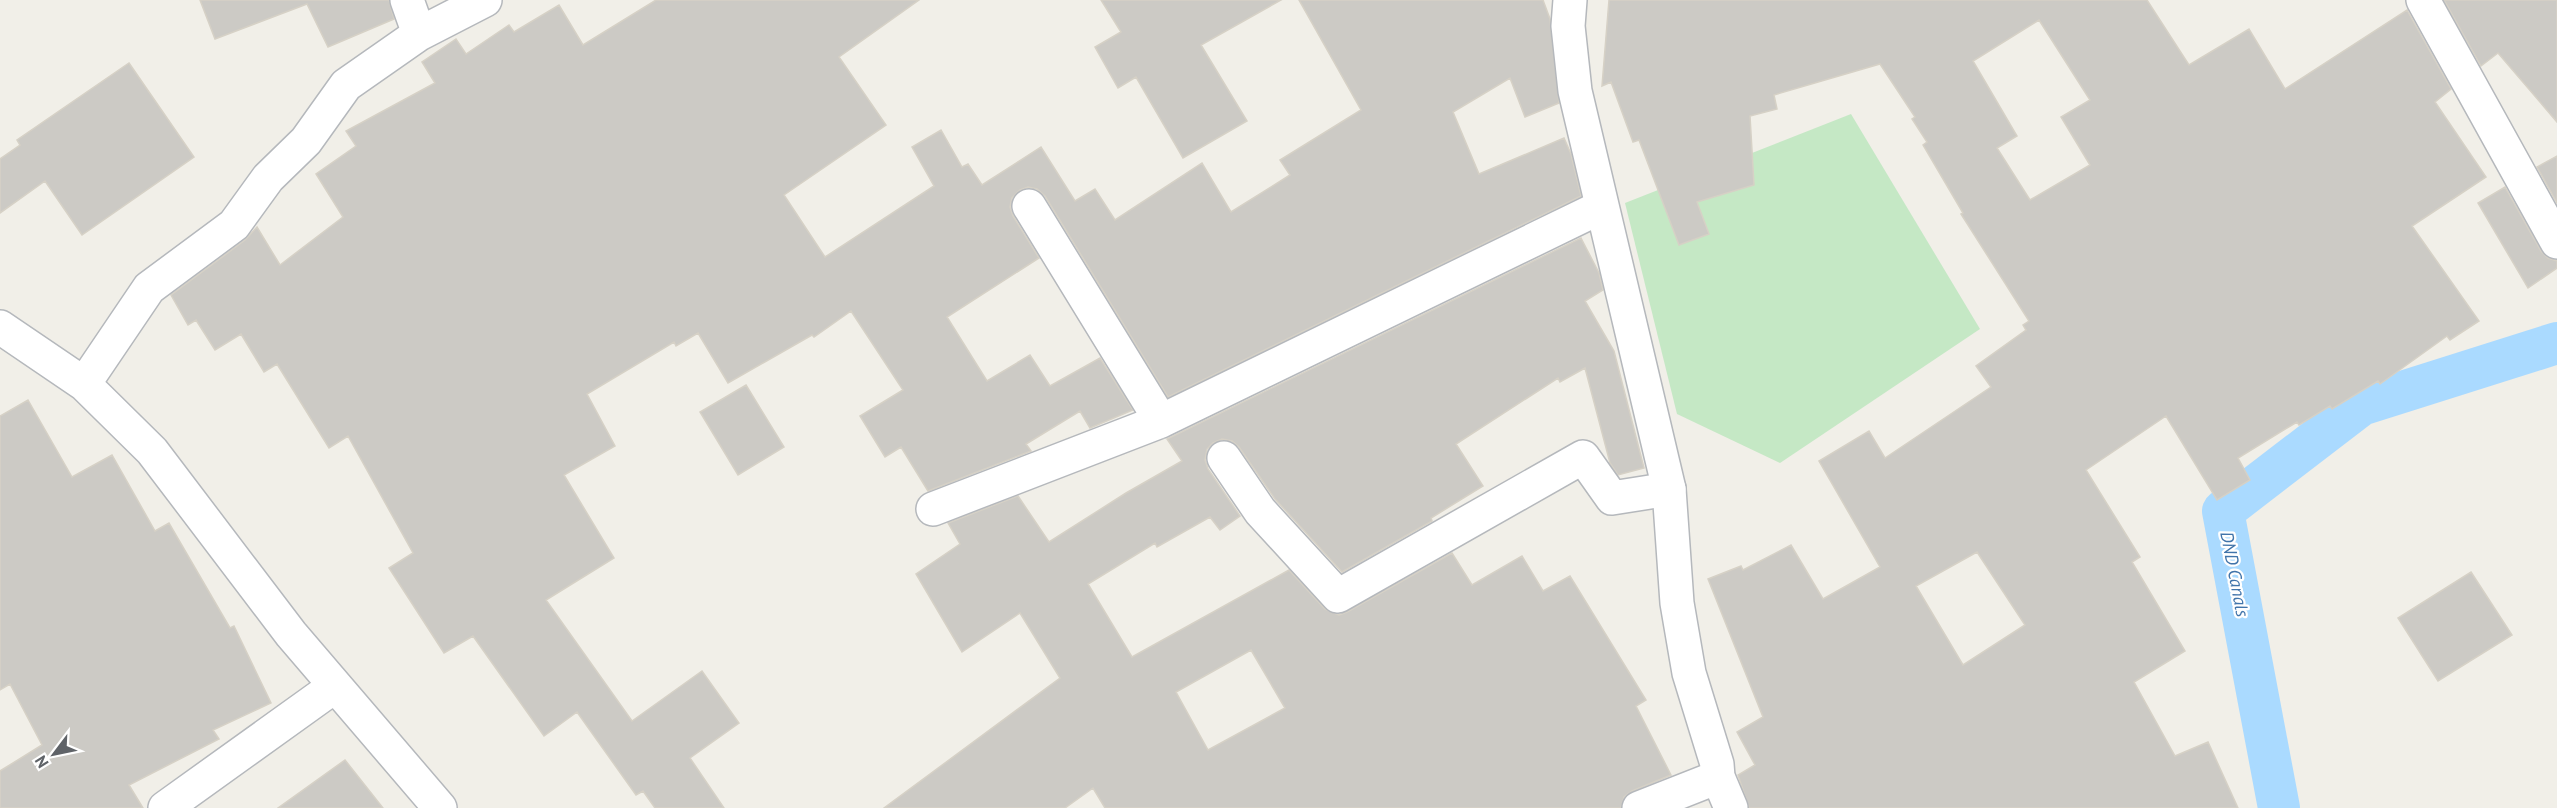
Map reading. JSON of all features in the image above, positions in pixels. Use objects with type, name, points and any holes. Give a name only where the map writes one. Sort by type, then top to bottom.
[{"type":"street","points":[[407,0],[419,34]]},
{"type":"street","points":[[84,384],[148,288],[234,225],[268,178],[306,141],[346,85],[419,34],[485,0]]},
{"type":"street","points":[[1570,0],[1568,26],[1575,91],[1669,489],[1677,603],[1689,673],[1717,764],[1718,777],[1731,808]]},
{"type":"street","points":[[2423,0],[2557,242]]},
{"type":"street","points":[[1029,206],[1161,421]]},
{"type":"street","points":[[933,508],[1161,421],[1601,207]]},
{"type":"street","points":[[0,327],[84,384],[152,451],[291,634],[440,808]]},
{"type":"street","points":[[1224,458],[1260,511],[1338,596],[1583,457],[1612,498],[1669,489]]},
{"type":"street","points":[[165,808],[335,686]]},
{"type":"street","points":[[1639,808],[1718,777]]},
{"type":"green space","points":[[1851,114],[1980,329],[1780,463],[1677,414],[1625,203]]},
{"type":"building","points":[[200,0],[389,0],[394,19],[328,47],[307,4],[215,39]]},
{"type":"building","points":[[656,0],[919,0],[839,57],[886,125],[784,195],[825,257],[934,186],[912,147],[941,130],[962,167],[968,164],[982,185],[1041,147],[1075,201],[1095,189],[1115,220],[1202,163],[1231,212],[1290,175],[1280,160],[1361,110],[1299,0],[1543,0],[1550,19],[1559,103],[1525,117],[1510,78],[1453,112],[1479,174],[1564,138],[1571,154],[1581,196],[1168,397],[1045,196],[1037,189],[1028,187],[1020,190],[1012,198],[1010,207],[1013,216],[1039,258],[947,317],[987,381],[1030,355],[1050,386],[1100,358],[1133,410],[1090,428],[1080,411],[1026,444],[1031,451],[928,491],[901,447],[885,457],[860,416],[903,390],[851,311],[814,337],[812,335],[728,383],[698,333],[676,346],[674,342],[587,394],[615,446],[564,475],[614,558],[546,600],[632,721],[702,671],[739,723],[690,758],[724,808],[655,808],[643,791],[636,795],[577,712],[544,736],[473,636],[444,653],[389,568],[413,553],[348,436],[329,448],[277,364],[264,372],[241,334],[215,350],[196,320],[188,325],[171,295],[245,240],[257,227],[280,265],[343,217],[316,174],[356,146],[346,131],[435,83],[422,62],[456,39],[466,54],[509,25],[514,32],[559,5],[583,45]]},
{"type":"building","points":[[1101,0],[1281,0],[1201,45],[1247,121],[1183,158],[1136,77],[1118,88],[1095,47],[1121,32]]},
{"type":"building","points":[[1609,0],[2147,0],[2189,65],[2249,29],[2285,89],[2407,10],[2451,89],[2435,102],[2486,177],[2412,226],[2479,321],[2450,340],[2447,336],[2380,384],[2378,381],[2332,409],[2330,406],[2299,425],[2297,422],[2238,458],[2250,480],[2217,500],[2166,416],[2086,470],[2140,557],[2132,562],[2185,651],[2134,682],[2175,756],[2208,742],[2238,808],[1749,808],[1738,775],[1755,765],[1737,732],[1763,717],[1708,579],[1741,566],[1743,570],[1791,545],[1823,599],[1880,567],[1819,461],[1869,431],[1885,458],[1991,387],[1976,366],[2026,330],[2023,325],[2029,321],[1961,214],[1963,213],[1923,145],[1927,142],[1912,119],[1915,117],[1880,64],[1774,95],[1777,109],[1750,116],[1754,185],[1697,202],[1709,234],[1679,245],[1639,140],[1633,142],[1611,82],[1602,86]],"holes":[[[2039,20],[2090,100],[2061,117],[2090,165],[2030,200],[1997,148],[2017,136],[1973,61]],[[1977,552],[2025,625],[1963,665],[1916,586]]]},
{"type":"building","points":[[2444,0],[2557,0],[2557,122],[2498,53],[2481,66]]},
{"type":"building","points":[[129,63],[194,157],[82,235],[45,181],[0,213],[0,159],[20,145],[17,140]]},
{"type":"building","points":[[2557,156],[2557,203],[2537,167]]},
{"type":"building","points":[[2505,187],[2541,251],[2548,258],[2557,261],[2557,268],[2528,288],[2478,203]]},
{"type":"building","points":[[1581,238],[1599,273],[1603,290],[1585,301],[1614,351],[1644,468],[1618,475],[1610,463],[1585,368],[1560,382],[1558,378],[1456,444],[1483,486],[1431,518],[1432,521],[1342,572],[1275,499],[1239,447],[1232,441],[1222,439],[1207,449],[1205,460],[1208,469],[1240,516],[1220,530],[1210,517],[1157,547],[1155,543],[1088,584],[1132,657],[1289,570],[1325,609],[1339,615],[1452,553],[1472,585],[1522,556],[1543,591],[1570,576],[1646,700],[1636,706],[1671,775],[1632,791],[1624,797],[1621,808],[1105,808],[1093,788],[1065,808],[884,808],[1060,678],[1020,613],[962,652],[916,574],[960,544],[948,523],[1018,496],[1049,542],[1182,461],[1167,439]],"holes":[[[1251,650],[1285,708],[1208,750],[1176,692]]]},
{"type":"building","points":[[746,385],[784,447],[738,475],[700,412]]},
{"type":"building","points":[[28,400],[72,477],[112,455],[155,531],[169,523],[230,628],[234,626],[271,703],[213,730],[219,739],[129,785],[143,808],[0,808],[0,771],[42,745],[10,684],[0,690],[0,416]]},
{"type":"building","points":[[2471,572],[2512,635],[2438,681],[2398,618]]},
{"type":"building","points":[[345,760],[383,808],[278,808]]},
{"type":"waterway","name":"DND Canals","points":[[2279,808],[2223,511],[2361,405],[2557,343]]}]
